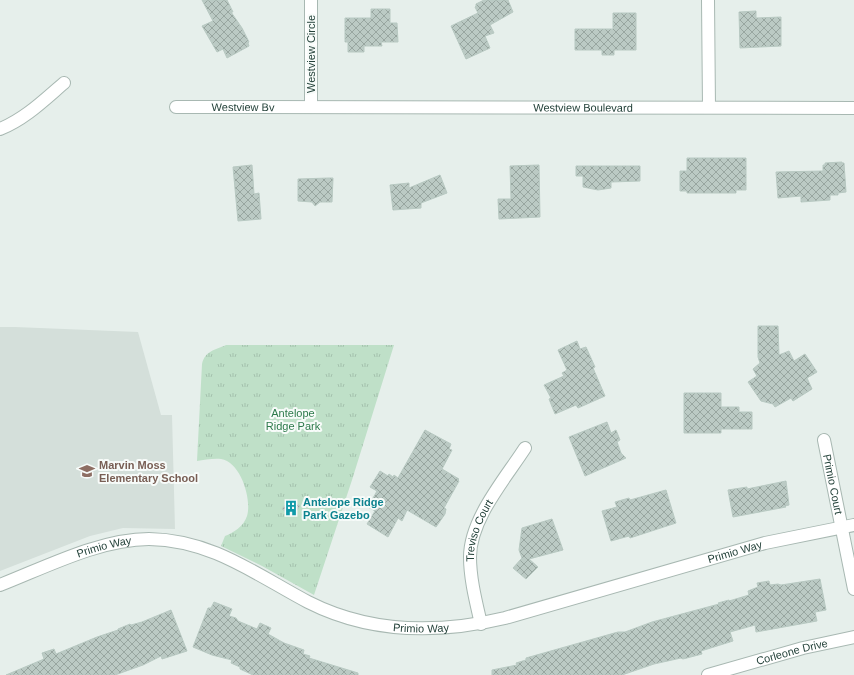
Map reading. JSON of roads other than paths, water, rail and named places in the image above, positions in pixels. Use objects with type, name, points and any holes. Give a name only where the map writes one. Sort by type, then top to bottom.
[{"type":"street","name":"Westview Circle","points":[[311,0],[311,107]]},
{"type":"street","points":[[708,0],[709,108]]},
{"type":"street","points":[[0,129],[25,116],[64,83]]},
{"type":"street","name":"Westview Bv","points":[[176,107],[311,107]]},
{"type":"street","name":"Westview Boulevard","points":[[311,107],[854,108]]},
{"type":"street","name":"Primio Court","points":[[824,440],[854,589]]},
{"type":"street","name":"Treviso Court","points":[[481,624],[475,598],[471,568],[471,548],[475,528],[482,513],[525,448]]},
{"type":"street","name":"Primio Way","points":[[0,585],[90,549],[117,542],[144,539],[170,541],[198,546],[221,554],[309,602],[338,614],[382,626],[413,629],[449,628],[481,624],[505,618],[765,543],[854,525]]},
{"type":"street","name":"Corleone Drive","points":[[708,675],[803,648],[854,637]]},
{"type":"place","name":"Marvin Moss Elementary School","points":[[87,471]]},
{"type":"place","name":"Antelope Ridge Park Gazebo","points":[[291,508]]},
{"type":"park label","name":"Antelope Ridge Park","points":[[293,419]]}]
